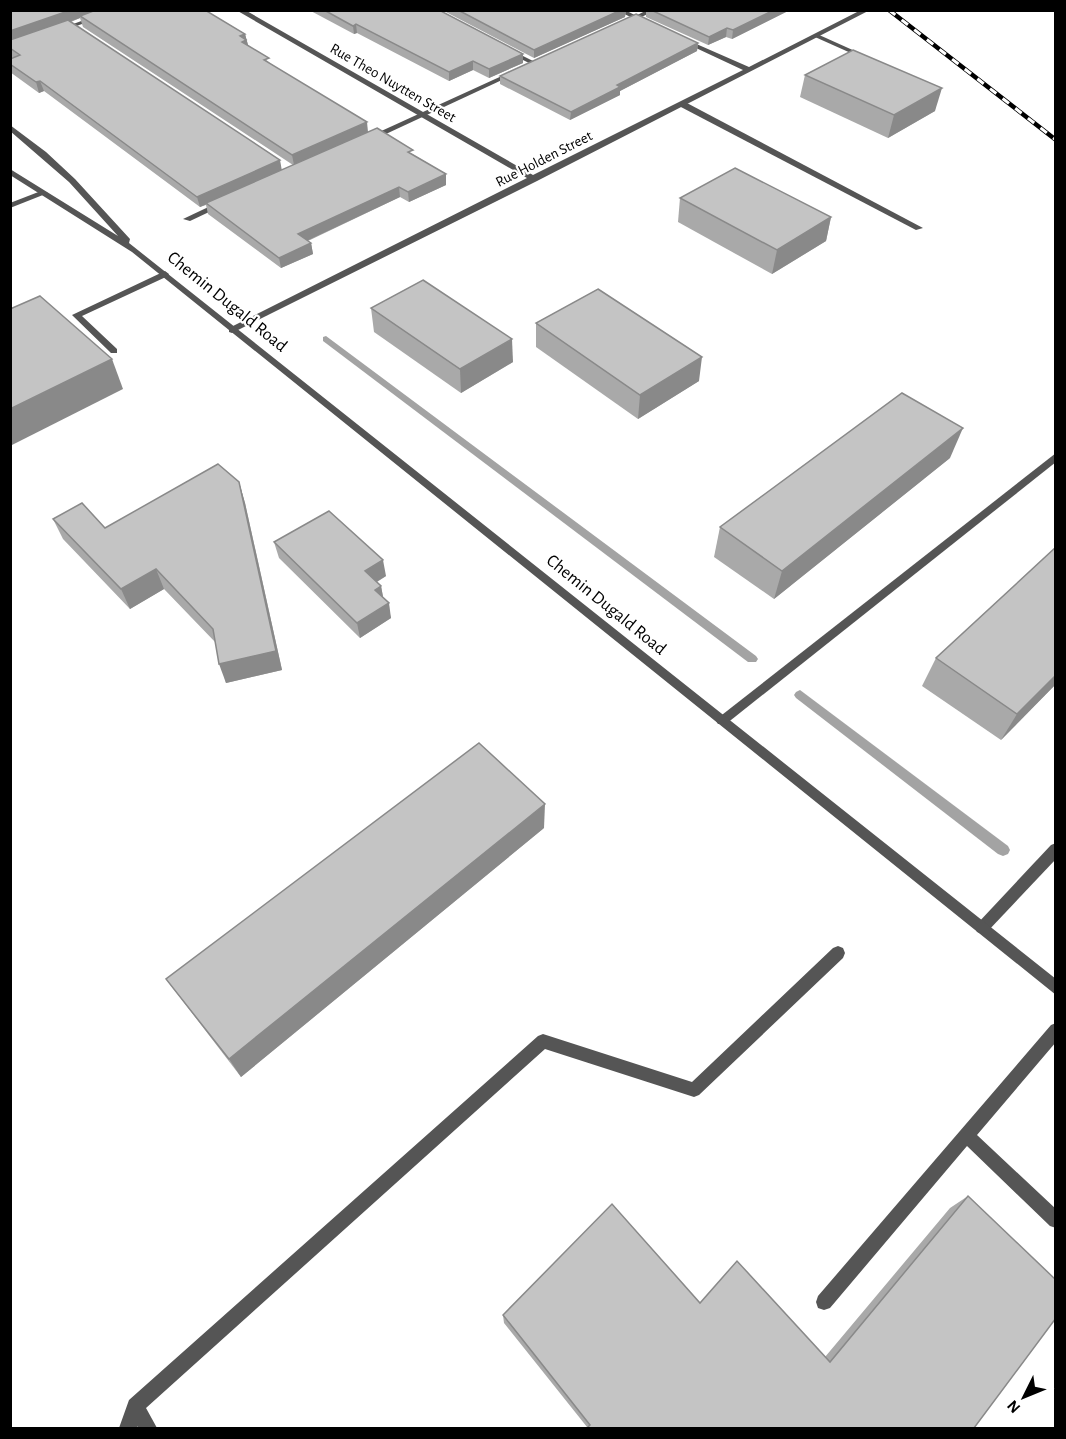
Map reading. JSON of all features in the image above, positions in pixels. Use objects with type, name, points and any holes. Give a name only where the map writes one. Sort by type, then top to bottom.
[{"type":"street","points":[[52,33],[119,10]]},
{"type":"street","name":"Rue Theo Nuytten Street","points":[[239,10],[534,179]]},
{"type":"street","points":[[619,10],[657,28]]},
{"type":"street","points":[[616,27],[653,10]]},
{"type":"street","name":"Rue Holden Street","points":[[232,330],[867,10]]},
{"type":"street","points":[[73,26],[82,32]]},
{"type":"street","points":[[817,36],[864,57]]},
{"type":"street","points":[[678,37],[750,70]]},
{"type":"street","points":[[503,48],[535,64]]},
{"type":"street","points":[[358,143],[545,59]]},
{"type":"street","points":[[682,104],[919,228]]},
{"type":"street","name":"Chemin Dugald Road","points":[[10,127],[49,156],[135,250]]},
{"type":"street","name":"Chemin Dugald Road","points":[[10,171],[135,250],[1056,988]]},
{"type":"street","points":[[10,206],[44,193]]},
{"type":"street","points":[[187,219],[230,201]]},
{"type":"street","points":[[66,316],[76,315],[165,274]]},
{"type":"street","points":[[76,315],[114,351]]},
{"type":"street","points":[[722,721],[1056,456]]},
{"type":"street","points":[[982,928],[1056,849]]},
{"type":"street","points":[[128,1428],[135,1406],[543,1041],[694,1090],[837,953]]},
{"type":"street","points":[[824,1302],[1056,1030]]},
{"type":"street","points":[[966,1135],[1056,1220]]},
{"type":"street","points":[[135,1406],[148,1428]]},
{"type":"building","points":[[10,10],[71,10],[10,31]]},
{"type":"building","points":[[96,10],[205,10],[245,34],[240,36],[246,40],[242,42],[269,58],[264,60],[367,122],[292,155],[80,16]]},
{"type":"building","points":[[324,10],[439,10],[523,54],[489,69],[473,61],[449,72]]},
{"type":"building","points":[[458,10],[621,10],[534,50]]},
{"type":"building","points":[[651,10],[774,10],[733,30],[727,28],[709,37]]},
{"type":"building","points":[[636,14],[698,43],[571,112],[500,76]]},
{"type":"building","points":[[68,20],[280,160],[197,197],[40,81],[36,82],[10,64],[10,59],[20,55],[10,48],[10,40]]},
{"type":"building","points":[[853,50],[942,88],[894,115],[805,75]]},
{"type":"building","points":[[377,128],[413,150],[408,152],[446,174],[408,192],[399,187],[298,234],[311,243],[279,258],[206,203]]},
{"type":"building","points":[[735,168],[831,217],[777,250],[680,198]]},
{"type":"building","points":[[423,280],[512,339],[460,369],[371,308]]},
{"type":"building","points":[[598,289],[702,357],[640,395],[536,323]]},
{"type":"building","points":[[40,296],[112,359],[10,409],[10,309]]},
{"type":"building","points":[[902,393],[963,428],[782,571],[720,527]]},
{"type":"building","points":[[218,464],[239,482],[276,651],[219,664],[213,629],[156,569],[121,589],[53,519],[82,503],[105,528]]},
{"type":"building","points":[[329,511],[383,560],[365,571],[381,586],[375,590],[389,603],[357,623],[274,542]]},
{"type":"building","points":[[1056,547],[1056,675],[1017,714],[936,658]]},
{"type":"building","points":[[479,743],[545,804],[229,1059],[166,979]]},
{"type":"building","points":[[968,1196],[1056,1280],[1056,1318],[974,1428],[587,1428],[590,1425],[503,1315],[612,1204],[700,1303],[737,1261],[830,1362]]},
{"type":"waterway","points":[[326,339],[752,659]]},
{"type":"waterway","points":[[800,695],[1003,850]]},
{"type":"railway","points":[[889,10],[1056,140]]}]
